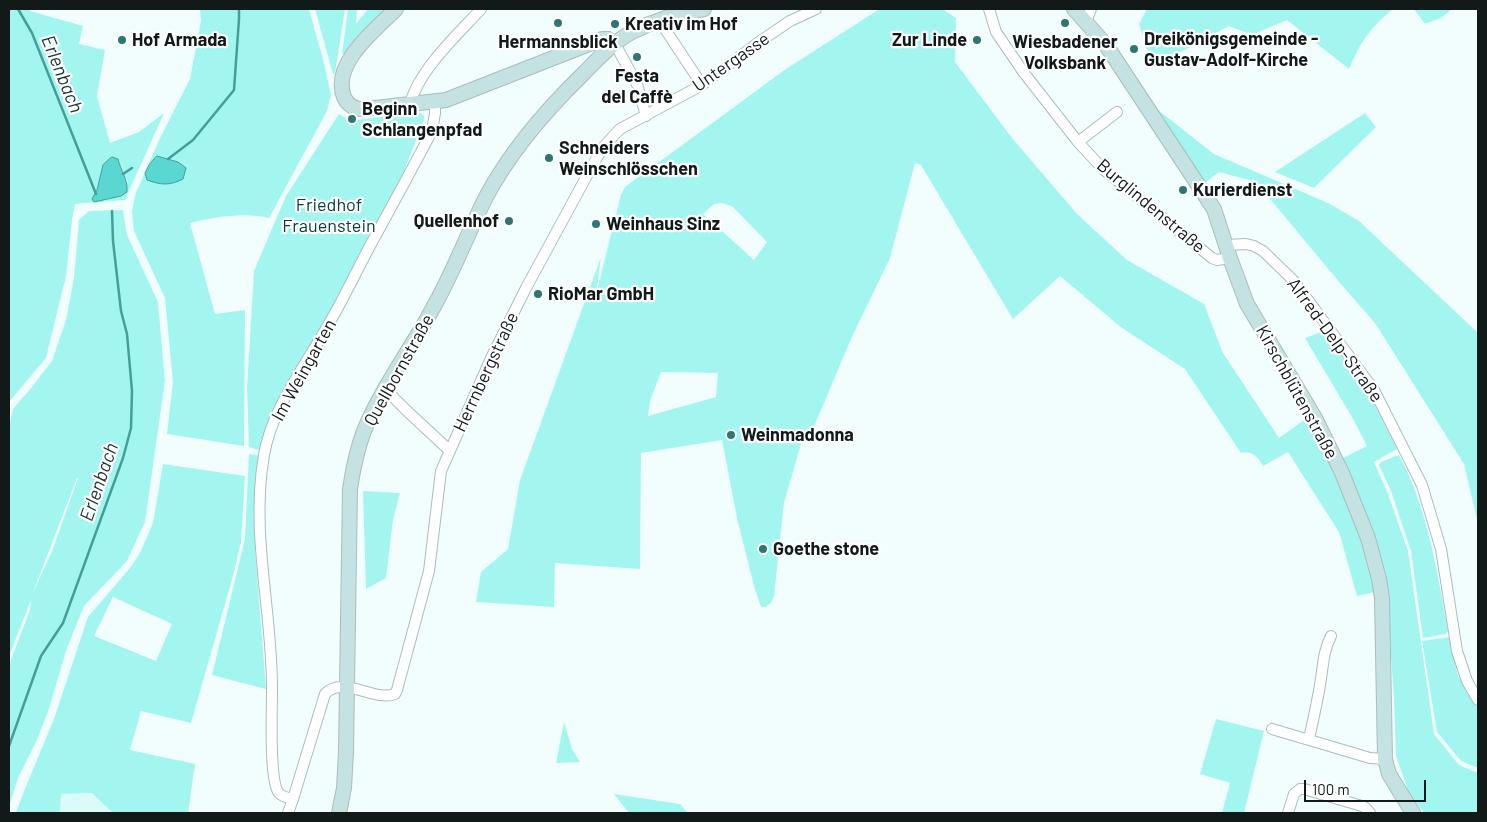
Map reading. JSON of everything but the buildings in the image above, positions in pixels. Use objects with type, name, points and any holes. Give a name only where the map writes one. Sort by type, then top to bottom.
[{"type":"main road","points":[[396,9],[356,50],[342,74],[342,90],[347,103],[358,108],[435,102],[456,96],[602,39],[615,44],[663,16],[704,9]]},
{"type":"main road","name":"Kirschblütenstraße","points":[[1074,9],[1089,15],[1106,45],[1214,209],[1248,304],[1315,418],[1358,512],[1375,559],[1382,598],[1385,759],[1390,774],[1413,813]]},
{"type":"main road","name":"Quellbornstraße","points":[[339,813],[346,768],[350,489],[353,469],[364,431],[385,389],[442,292],[482,205],[500,173],[530,130],[544,114],[615,44]]},
{"type":"street","points":[[410,104],[415,89],[424,74],[480,9]]},
{"type":"street","name":"Untergasse","points":[[646,116],[702,85],[758,42],[790,21],[816,9]]},
{"type":"street","name":"Burglindenstraße","points":[[989,9],[996,32],[1024,73],[1078,142],[1103,169],[1212,258],[1217,260],[1228,251]]},
{"type":"street","points":[[663,16],[702,85]]},
{"type":"street","points":[[615,44],[637,84],[646,116]]},
{"type":"street","name":"Im Weingarten","points":[[292,799],[281,795],[275,787],[272,762],[270,636],[259,542],[264,455],[280,408],[328,326],[432,131],[435,102]]},
{"type":"street","points":[[1078,142],[1117,112]]},
{"type":"street","name":"Herrnbergstraße","points":[[348,688],[388,696],[395,694],[429,571],[441,471],[449,450],[501,339],[604,145],[620,129],[646,116]]},
{"type":"street","name":"Alfred-Delp-Straße","points":[[1228,251],[1246,244],[1263,251],[1294,281],[1374,390],[1422,485],[1441,549],[1457,651],[1467,681],[1478,700]]},
{"type":"street","points":[[385,389],[406,412],[449,450]]},
{"type":"street","points":[[1309,739],[1324,658],[1331,636]]},
{"type":"street","points":[[288,813],[325,694],[337,687],[348,688]]},
{"type":"street","points":[[1272,729],[1370,758],[1385,759]]},
{"type":"street","points":[[1288,813],[1294,794],[1300,789],[1362,806],[1370,813]]},
{"type":"shaded area","points":[[157,156],[178,162],[186,168],[183,179],[165,184],[147,180],[145,173]]},
{"type":"shaded area","points":[[112,157],[118,159],[127,192],[121,196],[94,202],[92,199],[97,190],[103,165]]},
{"type":"shaded area","points":[[92,793],[113,813],[60,813],[61,794]]},
{"type":"green space","points":[[9,9],[30,9],[30,11],[83,26],[79,44],[105,50],[97,96],[110,143],[139,132],[164,113],[125,200],[75,204],[66,276],[46,358],[9,402]],"holes":[[[118,159],[128,182],[111,198],[107,199],[94,194],[97,190],[103,165]]]},
{"type":"green space","points":[[200,9],[309,9],[331,95],[327,111],[269,218],[239,215],[190,223],[215,314],[245,310],[244,446],[167,434],[173,382],[165,298],[134,231],[132,212],[135,195],[161,136],[190,79],[201,21]]},
{"type":"green space","points":[[315,9],[345,9],[335,73],[333,74]]},
{"type":"green space","points":[[348,9],[357,9],[356,24],[368,9],[387,9],[345,54],[342,54]]},
{"type":"green space","points":[[942,9],[956,18],[955,62],[1012,138],[1077,214],[1127,260],[1204,304],[1223,353],[1279,438],[1307,418],[1336,475],[1363,541],[1375,592],[1357,596],[1339,532],[1288,452],[1263,466],[1254,455],[1241,453],[1185,369],[1122,328],[1060,276],[1013,319],[921,165],[915,163],[890,258],[851,339],[813,429],[803,437],[784,503],[774,596],[771,603],[766,607],[761,607],[754,586],[737,518],[722,440],[641,453],[640,569],[555,563],[554,607],[476,602],[481,572],[508,549],[520,480],[601,257],[596,295],[621,195],[625,187],[786,69],[878,10]],"holes":[[[722,203],[733,207],[767,242],[754,260],[703,214],[714,204]],[[661,372],[718,373],[716,397],[648,416],[650,401]]]},
{"type":"green space","points":[[1147,9],[1393,9],[1378,22],[1367,36],[1349,69],[1287,20],[1252,35],[1229,26],[1153,67],[1139,24]]},
{"type":"green space","points":[[1414,9],[1452,9],[1441,18],[1425,24]]},
{"type":"green space","points":[[1154,107],[1214,154],[1328,203],[1359,221],[1478,333],[1478,524],[1464,464],[1375,323],[1256,182],[1219,172],[1205,183]]},
{"type":"green space","name":"Friedhof Frauenstein","points":[[413,112],[421,113],[424,116],[424,120],[401,179],[261,451],[249,447],[247,388],[254,271],[286,196],[339,114],[349,120],[357,120]]},
{"type":"green space","points":[[1365,113],[1376,127],[1314,188],[1275,172]]},
{"type":"green space","points":[[123,210],[127,235],[158,302],[165,381],[145,522],[127,561],[84,606],[67,648],[49,709],[37,740],[18,778],[9,807],[9,665],[30,610],[31,600],[9,656],[9,427],[13,409],[52,361],[66,320],[74,278],[79,220],[89,211]],"holes":[[[78,478],[53,549],[32,595]]]},
{"type":"green space","points":[[1324,331],[1368,391],[1397,449],[1374,462],[1388,494],[1408,551],[1434,734],[1459,765],[1478,773],[1478,813],[1424,813],[1409,793],[1396,756],[1386,584],[1373,529],[1341,459],[1367,446],[1305,338]]},
{"type":"green space","points":[[249,454],[261,456],[255,548],[266,689],[212,675],[245,539]]},
{"type":"green space","points":[[1399,455],[1417,497],[1430,541],[1448,631],[1446,634],[1423,638],[1411,551],[1391,491],[1379,465],[1381,462]]},
{"type":"green space","points":[[163,464],[245,476],[241,542],[191,723],[141,711],[130,750],[195,764],[188,813],[113,813],[92,793],[61,794],[60,813],[16,813],[54,719],[88,617],[130,568],[140,553],[153,523]],"holes":[[[113,597],[172,624],[156,661],[94,636]]]},
{"type":"green space","points":[[363,491],[400,493],[393,520],[386,578],[366,589]]},
{"type":"green space","points":[[1449,637],[1458,676],[1478,709],[1478,768],[1461,761],[1437,732],[1422,641]]},
{"type":"green space","points":[[1216,719],[1264,731],[1244,813],[1222,813],[1230,783],[1200,774]]},
{"type":"green space","points":[[564,722],[572,749],[580,762],[556,763]]},
{"type":"green space","points":[[614,794],[680,804],[688,813],[629,813]]},
{"type":"waterway","name":"Erlenbach","points":[[18,9],[32,33],[96,194]]},
{"type":"waterway","name":"Erlenbach","points":[[168,159],[193,140],[234,90],[239,9]]},
{"type":"waterway","name":"Erlenbach","points":[[123,174],[132,168]]},
{"type":"waterway","name":"Erlenbach","points":[[9,746],[41,656],[63,623],[123,458],[131,428],[132,391],[127,334],[121,311],[113,241],[112,211]]},
{"type":"place","name":"Hermannsblick","points":[[558,23]]},
{"type":"place","name":"Wiesbadener Volksbank","points":[[1065,23]]},
{"type":"place","name":"Kreativ im Hof","points":[[615,24]]},
{"type":"place","name":"Hof Armada","points":[[122,40]]},
{"type":"place","name":"Zur Linde","points":[[977,40]]},
{"type":"place","name":"Dreikönigsgemeinde - Gustav-Adolf-Kirche","points":[[1134,49]]},
{"type":"place","name":"Festa del Caffè","points":[[637,57]]},
{"type":"place","name":"Beginn Schlangenpfad","points":[[352,119]]},
{"type":"place","name":"Schneiders Weinschlösschen","points":[[549,158]]},
{"type":"place","name":"Kurierdienst","points":[[1183,190]]},
{"type":"place","name":"Quellenhof","points":[[509,221]]},
{"type":"place","name":"Weinhaus Sinz","points":[[596,224]]},
{"type":"place","name":"RioMar GmbH","points":[[538,294]]},
{"type":"place","name":"Weinmadonna","points":[[731,435]]},
{"type":"place","name":"Goethe stone","points":[[763,549]]}]
